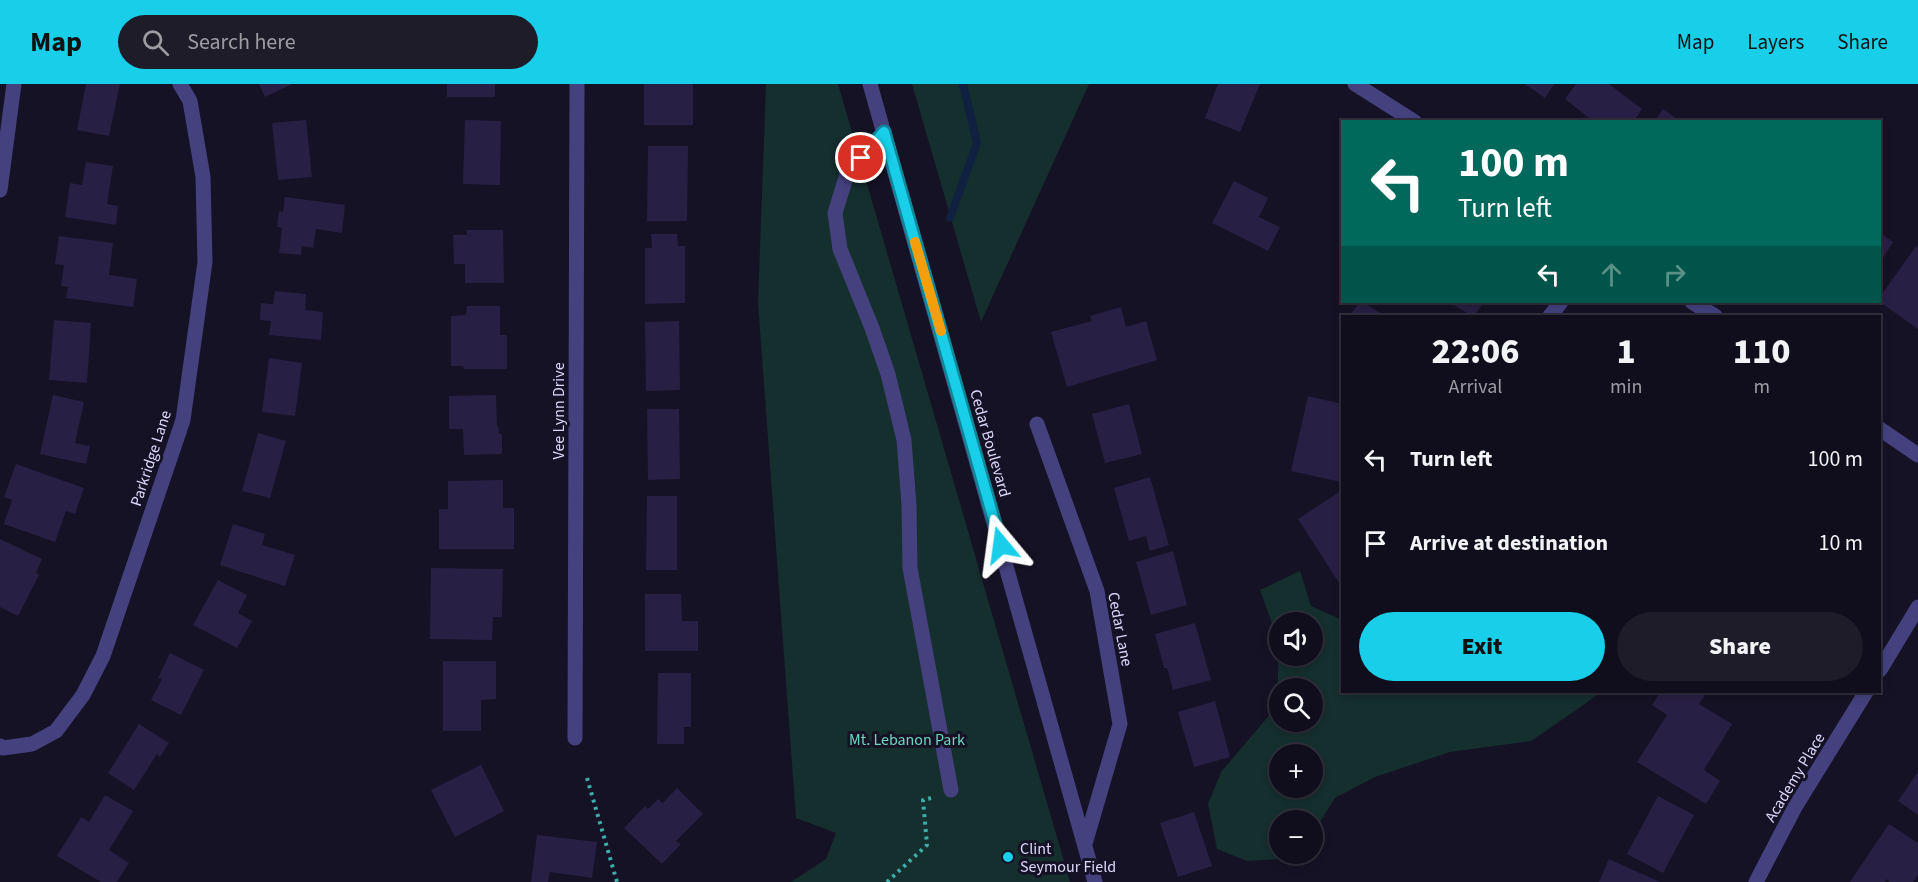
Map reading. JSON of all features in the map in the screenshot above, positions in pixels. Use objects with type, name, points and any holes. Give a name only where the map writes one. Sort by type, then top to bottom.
[{"type":"street","points":[[0,190],[14,84]]},
{"type":"street","name":"Parkridge Lane","points":[[0,746],[3,748],[32,744],[56,731],[83,694],[103,656],[183,420],[205,262],[203,177],[190,101],[180,84]]},
{"type":"street","name":"Vee Lynn Drive","points":[[575,738],[577,84]]},
{"type":"street","name":"Cedar Boulevard","points":[[870,84],[1095,882]]},
{"type":"street","points":[[1355,84],[1412,120]]},
{"type":"street","points":[[884,132],[847,174],[835,213],[840,249],[885,365],[904,440],[909,505],[910,568],[951,790]]},
{"type":"street","points":[[1694,303],[1713,315]]},
{"type":"street","name":"Cedar Lane","points":[[1037,424],[1096,591],[1120,724],[1084,844]]},
{"type":"street","points":[[1881,430],[1918,455]]},
{"type":"street","points":[[1881,668],[1918,607]]},
{"type":"street","name":"Academy Place","points":[[1756,882],[1795,807],[1865,693]]},
{"type":"path","points":[[587,778],[618,882]]},
{"type":"path","points":[[887,882],[927,845],[923,800],[951,790]]},
{"type":"green space","name":"Mt. Lebanon Park","points":[[766,84],[838,84],[1070,882],[791,882],[826,859],[836,833],[796,818],[758,303]]},
{"type":"green space","points":[[912,84],[1089,84],[981,322]]},
{"type":"green space","points":[[1300,571],[1311,606],[1341,620],[1341,693],[1599,693],[1531,741],[1450,752],[1375,777],[1335,798],[1323,817],[1323,810],[1269,810],[1269,860],[1247,861],[1217,849],[1208,804],[1221,772],[1269,715],[1269,732],[1323,732],[1323,678],[1278,678],[1278,666],[1323,666],[1323,612],[1269,612],[1269,615],[1260,590]]},
{"type":"building","points":[[86,84],[120,84],[109,136],[77,130]]},
{"type":"building","points":[[259,84],[292,84],[265,97]]},
{"type":"building","points":[[447,84],[495,84],[495,97],[447,97]]},
{"type":"building","points":[[644,84],[693,84],[693,125],[644,125]]},
{"type":"building","points":[[1218,84],[1260,84],[1240,132],[1205,118]]},
{"type":"building","points":[[1525,84],[1554,84],[1545,98]]},
{"type":"building","points":[[1576,84],[1609,84],[1642,109],[1634,120],[1591,120],[1565,99]]},
{"type":"building","points":[[1663,109],[1678,120],[1655,120]]},
{"type":"building","points":[[306,120],[312,177],[278,180],[272,123]]},
{"type":"building","points":[[465,120],[501,121],[500,185],[463,184]]},
{"type":"building","points":[[648,146],[688,146],[687,221],[647,221]]},
{"type":"building","points":[[86,162],[113,166],[107,204],[118,206],[116,225],[65,217],[70,183],[82,185]]},
{"type":"building","points":[[1234,181],[1268,198],[1259,217],[1280,227],[1268,251],[1212,223]]},
{"type":"building","points":[[285,197],[345,205],[342,233],[316,229],[313,248],[302,246],[301,255],[279,253],[282,228],[277,227],[279,211],[283,212]]},
{"type":"building","points":[[467,230],[503,230],[504,283],[465,283],[465,264],[454,264],[453,235],[467,235]]},
{"type":"building","points":[[651,234],[677,234],[678,246],[685,246],[685,303],[645,304],[645,248],[652,248]]},
{"type":"building","points":[[1881,234],[1893,242],[1881,261]]},
{"type":"building","points":[[59,236],[113,243],[109,275],[137,279],[133,307],[66,298],[68,287],[61,286],[64,265],[55,264]]},
{"type":"building","points":[[1916,246],[1918,248],[1918,329],[1881,303],[1881,296]]},
{"type":"building","points":[[275,291],[306,294],[305,310],[323,312],[321,340],[269,335],[271,321],[260,320],[261,303],[273,304]]},
{"type":"building","points":[[1359,303],[1365,303],[1383,315],[1350,315]]},
{"type":"building","points":[[1451,303],[1483,303],[1475,315],[1470,315]]},
{"type":"building","points":[[467,306],[500,306],[500,335],[507,335],[507,369],[464,369],[463,366],[451,366],[451,316],[466,315]]},
{"type":"building","points":[[1121,307],[1126,327],[1146,321],[1157,360],[1067,387],[1051,332],[1092,321],[1090,316]]},
{"type":"building","points":[[54,320],[91,323],[87,383],[49,380]]},
{"type":"building","points":[[679,321],[680,390],[646,391],[645,322]]},
{"type":"building","points":[[269,358],[302,363],[295,416],[262,412]]},
{"type":"building","points":[[53,395],[84,402],[75,443],[90,446],[86,464],[40,454]]},
{"type":"building","points":[[496,395],[497,426],[499,434],[502,434],[502,454],[464,455],[463,429],[449,429],[449,396]]},
{"type":"building","points":[[1308,396],[1341,404],[1341,482],[1291,471]]},
{"type":"building","points":[[1129,404],[1142,454],[1105,463],[1092,414]]},
{"type":"building","points":[[647,409],[679,409],[680,479],[648,480]]},
{"type":"building","points":[[258,433],[286,441],[270,498],[242,491]]},
{"type":"building","points":[[16,464],[84,488],[75,514],[66,511],[55,542],[4,524],[12,500],[4,497]]},
{"type":"building","points":[[1150,477],[1169,545],[1150,551],[1146,536],[1129,541],[1114,488]]},
{"type":"building","points":[[503,480],[503,508],[514,508],[514,549],[439,549],[439,509],[448,509],[448,481]]},
{"type":"building","points":[[1341,491],[1341,586],[1298,519]]},
{"type":"building","points":[[647,496],[677,496],[677,570],[646,570]]},
{"type":"building","points":[[233,524],[265,534],[262,545],[295,555],[285,586],[220,565]]},
{"type":"building","points":[[0,539],[42,559],[36,573],[39,575],[18,616],[0,607]]},
{"type":"building","points":[[1173,551],[1187,605],[1151,615],[1136,562]]},
{"type":"building","points":[[431,568],[503,569],[502,617],[493,617],[492,640],[430,639]]},
{"type":"building","points":[[218,580],[247,595],[238,613],[252,621],[237,648],[193,625]]},
{"type":"building","points":[[645,594],[681,594],[682,621],[698,621],[698,651],[645,651]]},
{"type":"building","points":[[1195,623],[1211,680],[1173,690],[1167,668],[1164,668],[1155,634]]},
{"type":"building","points":[[170,653],[204,670],[181,715],[151,700],[162,679],[158,678]]},
{"type":"building","points":[[443,661],[496,661],[496,699],[481,700],[481,731],[443,731]]},
{"type":"building","points":[[658,673],[691,673],[691,727],[684,727],[684,744],[657,744]]},
{"type":"building","points":[[1659,693],[1706,693],[1699,704],[1732,724],[1704,770],[1720,781],[1706,804],[1637,762],[1667,715],[1652,705]]},
{"type":"building","points":[[1215,701],[1230,757],[1194,767],[1178,712]]},
{"type":"building","points":[[139,724],[169,743],[160,757],[157,754],[134,790],[108,773]]},
{"type":"building","points":[[481,765],[504,811],[455,837],[431,790]]},
{"type":"building","points":[[1918,772],[1918,815],[1898,801]]},
{"type":"building","points":[[677,788],[703,814],[676,841],[681,844],[662,864],[624,828],[645,806],[648,809],[658,799],[663,803]]},
{"type":"building","points":[[105,795],[133,811],[109,850],[129,863],[117,882],[101,882],[57,856],[81,817],[89,822]]},
{"type":"building","points":[[1658,796],[1694,815],[1663,873],[1627,854]]},
{"type":"building","points":[[1194,812],[1212,866],[1178,877],[1160,823]]},
{"type":"building","points":[[1889,824],[1918,843],[1918,875],[1913,882],[1890,882],[1886,879],[1885,882],[1850,882]]},
{"type":"building","points":[[537,835],[597,842],[592,878],[550,872],[548,882],[531,882]]},
{"type":"building","points":[[1609,859],[1660,882],[1599,882]]},
{"type":"waterway","points":[[950,218],[977,143],[963,84]]},
{"type":"slow traffic","points":[[915,242],[941,331]]},
{"type":"place","name":"Clint Seymour Field","points":[[1008,857]]},
{"type":"route","points":[[861,158],[884,132],[1001,545]]}]
